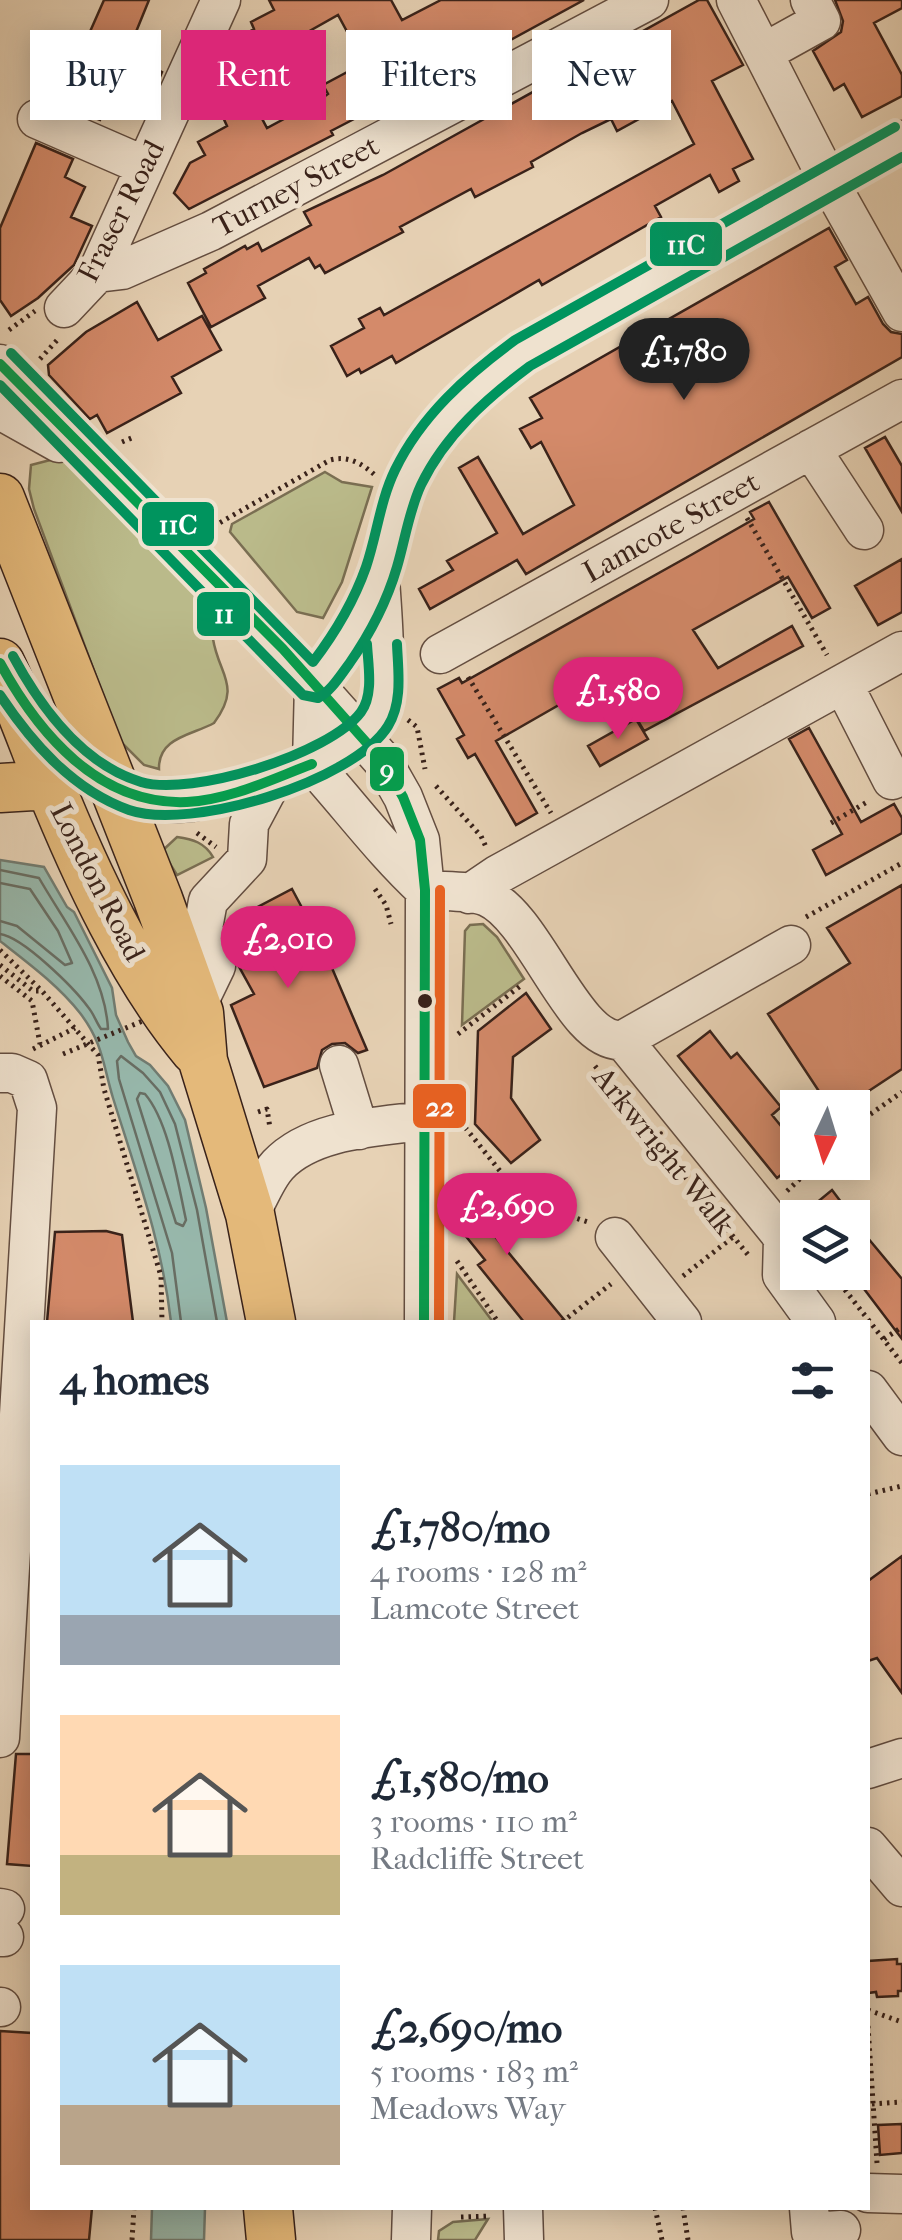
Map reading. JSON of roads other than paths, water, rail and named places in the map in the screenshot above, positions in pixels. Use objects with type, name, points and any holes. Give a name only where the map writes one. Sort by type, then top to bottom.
[{"type":"main road","name":"London Road","points":[[0,498],[112,785],[180,890],[203,1060],[250,1214],[271,1320]]},
{"type":"main road","name":"London Road","points":[[5,692],[114,923],[174,1025],[203,1060]]},
{"type":"main road","points":[[0,788],[50,786]]},
{"type":"street","name":"Fraser Road","points":[[64,308],[97,273],[221,0]]},
{"type":"street","name":"Turney Street","points":[[97,273],[122,270],[211,232],[648,0]]},
{"type":"street","points":[[736,0],[828,180],[902,312]]},
{"type":"street","points":[[765,52],[821,21],[810,0]]},
{"type":"street","points":[[39,120],[145,166]]},
{"type":"street","points":[[425,890],[386,854],[363,820],[312,764],[324,672],[345,647],[380,571],[392,520],[409,475],[472,392],[522,353],[902,140]]},
{"type":"street","points":[[6,386],[324,672],[360,736],[382,760],[406,802],[420,840],[439,1118],[424,1320]]},
{"type":"street","name":"Lamcote Street","points":[[446,651],[902,400]]},
{"type":"street","points":[[811,449],[864,530]]},
{"type":"street","points":[[112,785],[159,802],[189,802],[312,764],[360,736],[375,720],[382,700],[380,571]]},
{"type":"street","points":[[483,884],[573,819],[902,651]]},
{"type":"street","points":[[843,684],[892,780]]},
{"type":"street","name":"London Road","points":[[5,692],[63,753],[112,785]]},
{"type":"street","points":[[198,1013],[216,966],[204,928],[180,890],[244,851],[249,824],[274,777]]},
{"type":"street","points":[[189,802],[244,851]]},
{"type":"street","name":"Arkwright Walk","points":[[425,890],[483,884],[487,897],[507,912],[546,961],[581,1016],[599,1034],[613,1041],[623,1040],[778,1231],[783,1239],[782,1276],[815,1320]]},
{"type":"street","points":[[623,1040],[791,946]]},
{"type":"street","points":[[339,1065],[360,1130]]},
{"type":"street","points":[[0,1073],[21,1075],[33,1088],[37,1108],[16,1180],[0,1738]]},
{"type":"street","points":[[250,1214],[278,1165],[295,1151],[360,1130],[439,1118]]},
{"type":"street","points":[[626,1251],[680,1320]]},
{"type":"street","points":[[870,1393],[902,1436]]},
{"type":"street","points":[[870,1768],[902,1758]]},
{"type":"street","points":[[870,1849],[902,1888]]},
{"type":"street","points":[[411,2240],[412,2210]]},
{"type":"street","points":[[523,2210],[524,2240]]},
{"type":"street","points":[[809,2210],[811,2232],[840,2230]]},
{"type":"water","points":[[0,860],[44,867],[67,907],[74,912],[112,988],[116,1015],[128,1042],[136,1056],[150,1065],[168,1086],[185,1120],[227,1320],[171,1320],[148,1209],[93,1034],[62,993],[0,941]]},
{"type":"water","points":[[152,2210],[205,2210],[204,2240],[151,2240]]}]
